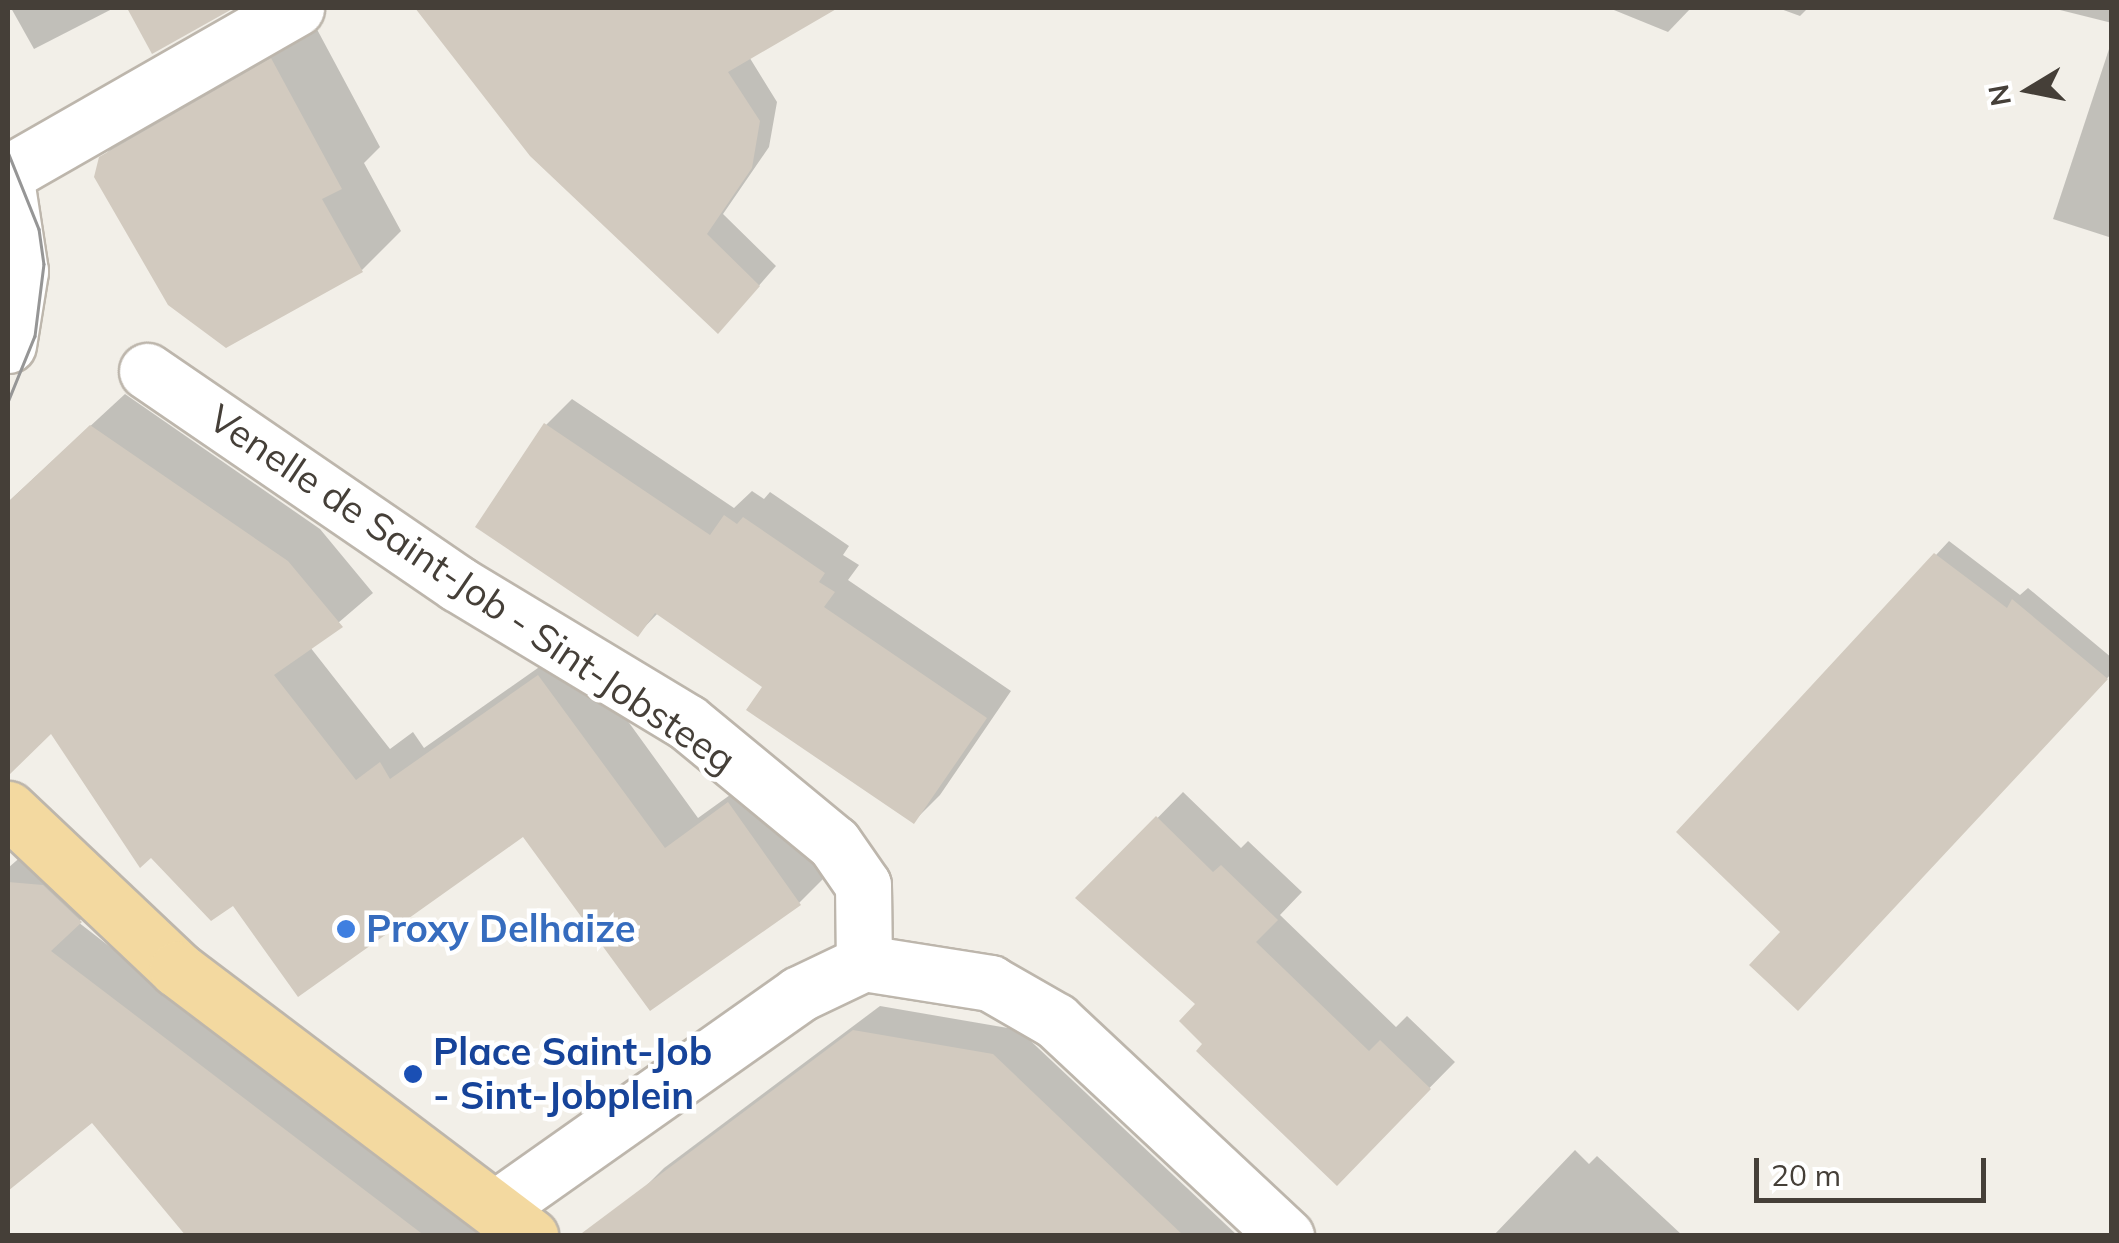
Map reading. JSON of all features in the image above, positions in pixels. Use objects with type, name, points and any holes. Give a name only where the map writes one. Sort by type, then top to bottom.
[{"type":"main road","points":[[8,809],[177,968],[513,1222]]},
{"type":"street","points":[[8,172],[296,8]]},
{"type":"street","points":[[8,193],[20,271],[8,345]]},
{"type":"street","name":"Venelle de Saint-Job - Sint-Jobsteeg","points":[[147,371],[458,584],[686,722],[834,842],[863,885],[864,963]]},
{"type":"street","points":[[513,1222],[799,994],[864,963],[990,983],[1056,1021],[1286,1236]]},
{"type":"building","points":[[127,8],[234,8],[152,54]]},
{"type":"building","points":[[415,8],[838,8],[728,72],[760,121],[752,168],[707,234],[760,286],[718,334],[530,156]]},
{"type":"building","points":[[271,58],[342,189],[322,199],[363,272],[226,348],[168,305],[94,177],[99,157]]},
{"type":"building","points":[[544,423],[710,535],[724,515],[737,524],[743,517],[825,573],[819,582],[835,592],[824,607],[987,718],[914,824],[746,710],[762,687],[655,613],[638,637],[475,527]]},
{"type":"building","points":[[90,425],[288,561],[343,627],[274,675],[356,780],[380,762],[390,779],[538,675],[665,848],[728,802],[801,905],[650,1011],[523,837],[298,997],[233,906],[211,921],[151,858],[140,868],[51,734],[8,776],[8,502]]},
{"type":"building","points":[[1934,553],[2007,608],[2012,599],[2108,679],[1798,1011],[1749,965],[1780,932],[1676,832]]},
{"type":"building","points":[[1156,816],[1213,872],[1221,865],[1278,920],[1256,942],[1369,1051],[1380,1040],[1431,1089],[1337,1186],[1196,1051],[1202,1044],[1179,1021],[1195,1004],[1075,898]]},
{"type":"building","points":[[8,882],[43,885],[82,922],[51,951],[425,1236],[186,1236],[92,1123],[8,1191]]},
{"type":"building","points":[[853,1030],[993,1054],[1184,1236],[578,1236]]},
{"type":"tram line","points":[[8,152],[39,229],[44,264],[35,336],[8,402]]},
{"type":"place","name":"Proxy Delhaize","points":[[346,929]]},
{"type":"place","name":"Place Saint-Job - Sint-Jobplein","points":[[413,1074]]}]
